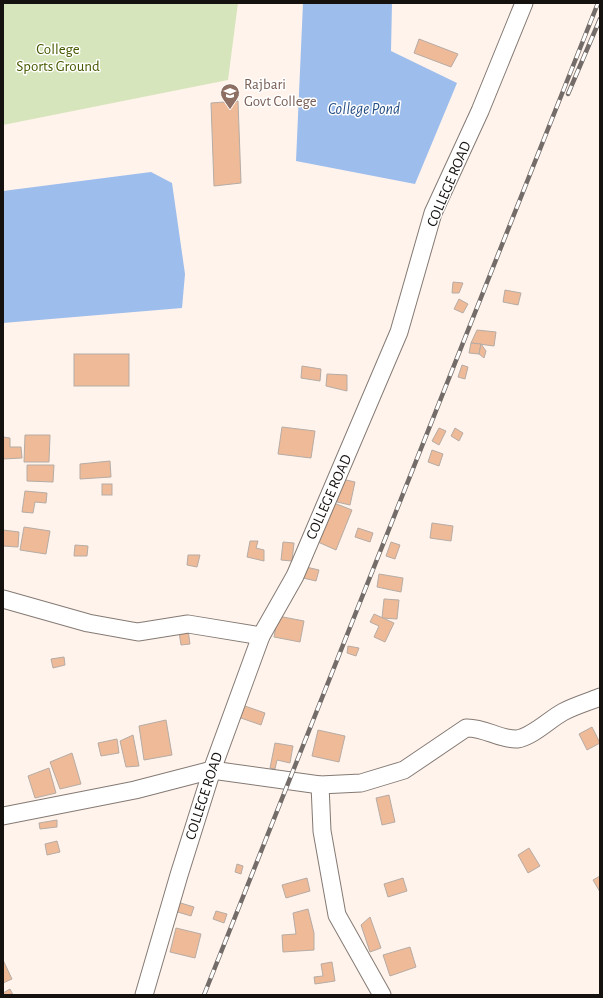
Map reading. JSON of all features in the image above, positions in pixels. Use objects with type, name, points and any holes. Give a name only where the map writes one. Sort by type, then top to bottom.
[{"type":"street","name":"COLLEGE ROAD","points":[[144,995],[179,875],[212,770],[261,636],[295,576],[399,332],[433,213],[480,112],[524,3]]},
{"type":"street","points":[[3,599],[88,623],[138,632],[188,624],[261,636]]},
{"type":"street","points":[[3,816],[134,790],[212,770],[320,786],[361,783],[404,770],[466,728],[475,727],[506,738],[519,739],[563,712],[600,697]]},
{"type":"street","points":[[320,786],[322,831],[336,915],[382,995]]},
{"type":"green space","name":"College Sports Ground","points":[[3,3],[238,3],[228,80],[3,125]]},
{"type":"water","name":"College Pond","points":[[303,3],[392,3],[391,51],[457,83],[415,184],[296,161]]},
{"type":"water","points":[[151,172],[172,183],[185,274],[182,308],[3,323],[3,191]]},
{"type":"building","points":[[419,39],[458,54],[451,67],[414,53]]},
{"type":"building","points":[[238,101],[241,183],[214,186],[211,103]]},
{"type":"building","points":[[453,282],[463,283],[459,293],[452,293]]},
{"type":"building","points":[[505,290],[521,293],[518,305],[503,302]]},
{"type":"building","points":[[459,299],[468,304],[463,313],[454,309]]},
{"type":"building","points":[[477,330],[496,332],[494,346],[471,343]]},
{"type":"building","points":[[471,343],[481,344],[479,354],[469,353]]},
{"type":"building","points":[[481,344],[486,351],[484,358],[479,354]]},
{"type":"building","points":[[74,354],[129,354],[129,386],[74,386]]},
{"type":"building","points":[[462,365],[468,367],[465,379],[458,377]]},
{"type":"building","points":[[302,366],[321,369],[320,381],[301,378]]},
{"type":"building","points":[[327,374],[347,375],[347,391],[326,386]]},
{"type":"building","points":[[282,427],[315,431],[311,458],[278,454]]},
{"type":"building","points":[[439,428],[446,431],[439,445],[432,441]]},
{"type":"building","points":[[455,428],[463,433],[459,441],[451,436]]},
{"type":"building","points":[[25,435],[50,435],[49,462],[24,462]]},
{"type":"building","points":[[3,437],[10,438],[10,447],[21,447],[22,458],[3,459]]},
{"type":"building","points":[[432,450],[443,454],[439,466],[428,462]]},
{"type":"building","points":[[110,461],[111,477],[80,479],[80,464]]},
{"type":"building","points":[[27,465],[54,465],[53,482],[27,481]]},
{"type":"building","points":[[342,479],[355,482],[350,505],[337,502]]},
{"type":"building","points":[[102,484],[112,484],[112,495],[102,495]]},
{"type":"building","points":[[25,491],[47,493],[46,503],[35,502],[33,513],[22,512]]},
{"type":"building","points":[[334,503],[352,510],[336,550],[318,542]]},
{"type":"building","points":[[432,523],[453,526],[451,541],[430,538]]},
{"type":"building","points":[[24,527],[50,531],[46,554],[20,550]]},
{"type":"building","points":[[358,528],[373,533],[370,542],[355,537]]},
{"type":"building","points":[[3,530],[19,532],[18,547],[3,546]]},
{"type":"building","points":[[250,541],[258,541],[256,548],[264,550],[264,561],[247,557]]},
{"type":"building","points":[[283,542],[294,543],[292,561],[281,560]]},
{"type":"building","points":[[391,542],[400,545],[395,559],[386,556]]},
{"type":"building","points":[[75,545],[88,546],[87,556],[74,556]]},
{"type":"building","points":[[188,555],[200,555],[197,567],[187,565]]},
{"type":"building","points":[[306,567],[319,570],[316,581],[303,578]]},
{"type":"building","points":[[379,574],[403,578],[401,592],[377,587]]},
{"type":"building","points":[[384,599],[399,600],[397,619],[382,618]]},
{"type":"building","points":[[374,614],[394,623],[385,642],[374,637],[379,626],[370,622]]},
{"type":"building","points":[[278,616],[304,621],[300,642],[274,637]]},
{"type":"building","points":[[188,630],[190,644],[181,645],[179,632]]},
{"type":"building","points":[[348,646],[359,648],[356,656],[347,653]]},
{"type":"building","points":[[64,657],[65,665],[53,668],[51,659]]},
{"type":"building","points":[[242,705],[265,713],[261,725],[238,717]]},
{"type":"building","points":[[166,720],[172,755],[144,760],[139,726]]},
{"type":"building","points":[[592,727],[600,743],[587,750],[579,734]]},
{"type":"building","points":[[318,730],[345,736],[339,762],[312,756]]},
{"type":"building","points":[[133,735],[139,766],[126,767],[120,741]]},
{"type":"building","points":[[117,739],[119,753],[101,756],[98,743]]},
{"type":"building","points":[[275,743],[293,746],[290,763],[277,760],[275,769],[270,768]]},
{"type":"building","points":[[72,753],[81,784],[60,789],[50,762]]},
{"type":"building","points":[[49,768],[56,793],[35,798],[28,776]]},
{"type":"building","points":[[389,795],[395,822],[382,825],[376,798]]},
{"type":"building","points":[[57,820],[57,827],[40,829],[39,823]]},
{"type":"building","points":[[57,841],[60,852],[47,855],[45,844]]},
{"type":"building","points":[[529,848],[540,866],[528,873],[518,855]]},
{"type":"building","points":[[237,864],[243,866],[241,874],[235,872]]},
{"type":"building","points":[[600,876],[600,892],[593,880]]},
{"type":"building","points":[[307,878],[310,891],[286,898],[282,885]]},
{"type":"building","points":[[403,878],[407,891],[388,897],[384,884]]},
{"type":"building","points":[[174,901],[194,907],[191,916],[171,910]]},
{"type":"building","points":[[308,909],[314,933],[314,950],[283,952],[282,935],[296,934],[293,913]]},
{"type":"building","points":[[216,911],[227,914],[224,923],[213,919]]},
{"type":"building","points":[[370,917],[381,948],[370,952],[361,925]]},
{"type":"building","points":[[176,928],[201,934],[195,958],[170,952]]},
{"type":"building","points":[[410,947],[416,967],[390,976],[383,955]]},
{"type":"building","points":[[3,960],[12,979],[3,983]]},
{"type":"building","points":[[332,962],[335,981],[315,984],[314,977],[323,976],[321,964]]},
{"type":"building","points":[[10,989],[13,995],[3,995],[3,993]]},
{"type":"railway","points":[[204,995],[598,3]]},
{"type":"railway","points":[[568,94],[600,19]]},
{"type":"place","name":"Rajbari Govt College","points":[[230,110]]}]
